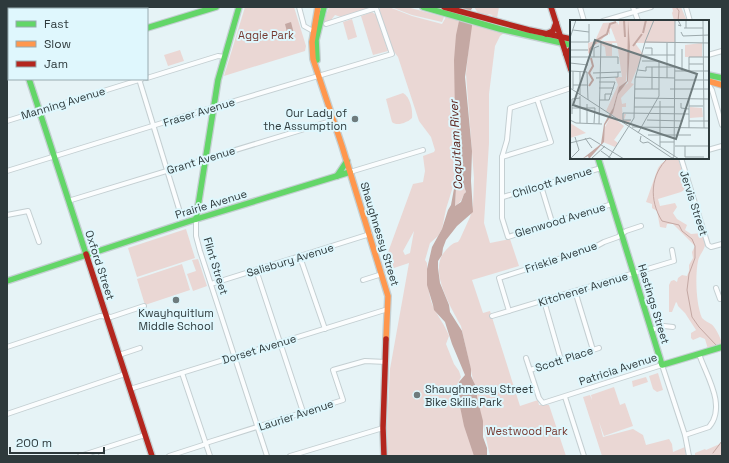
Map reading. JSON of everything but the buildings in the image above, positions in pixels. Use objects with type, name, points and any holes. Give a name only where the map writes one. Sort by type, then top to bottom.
[{"type":"main road","points":[[148,28],[216,7]]},
{"type":"main road","name":"Flint Street","points":[[196,219],[218,80],[239,7]]},
{"type":"main road","name":"Shaughnessy Street","points":[[318,7],[313,31],[312,50],[388,296],[383,428],[384,456]]},
{"type":"main road","name":"Shaughnessy Street","points":[[320,75],[316,55],[316,41],[324,7]]},
{"type":"main road","points":[[423,7],[453,13],[570,45]]},
{"type":"main road","points":[[444,7],[453,13]]},
{"type":"main road","points":[[551,7],[570,67]]},
{"type":"main road","points":[[7,13],[8,21]]},
{"type":"main road","points":[[488,22],[570,39]]},
{"type":"main road","points":[[545,34],[553,31],[556,23]]},
{"type":"main road","points":[[566,54],[570,50]]},
{"type":"main road","points":[[709,74],[722,78]]},
{"type":"main road","name":"Oxford Street","points":[[29,80],[152,456]]},
{"type":"main road","points":[[709,81],[720,84]]},
{"type":"main road","name":"Hastings Street","points":[[598,159],[662,366]]},
{"type":"main road","points":[[337,177],[347,161]]},
{"type":"main road","name":"Prairie Avenue","points":[[7,281],[196,219],[350,172]]},
{"type":"main road","name":"Patricia Avenue","points":[[662,366],[722,347]]},
{"type":"street","points":[[299,7],[304,27],[313,31]]},
{"type":"street","points":[[580,7],[584,20]]},
{"type":"street","points":[[606,20],[634,9],[651,7]]},
{"type":"street","points":[[686,7],[690,20]]},
{"type":"street","name":"Fraser Avenue","points":[[7,171],[154,125],[392,54],[376,8],[326,24]]},
{"type":"street","points":[[634,9],[638,20]]},
{"type":"street","points":[[709,55],[722,51]]},
{"type":"street","points":[[148,78],[218,56],[225,57]]},
{"type":"street","name":"Manning Avenue","points":[[7,121],[137,80]]},
{"type":"street","points":[[140,80],[180,209]]},
{"type":"street","points":[[712,90],[720,84]]},
{"type":"street","points":[[709,86],[712,90],[722,125]]},
{"type":"street","points":[[503,197],[502,157],[507,140],[510,108],[570,88]]},
{"type":"street","points":[[502,157],[551,142],[537,99]]},
{"type":"street","name":"Grant Avenue","points":[[68,201],[334,120]]},
{"type":"street","points":[[709,150],[722,146]]},
{"type":"street","name":"Prairie Avenue","points":[[350,172],[423,150]]},
{"type":"street","name":"Jervis Street","points":[[682,159],[709,247],[722,244]]},
{"type":"street","name":"Chilcott Avenue","points":[[503,197],[601,168]]},
{"type":"street","points":[[541,186],[552,222]]},
{"type":"street","name":"Glenwood Avenue","points":[[503,197],[502,218],[508,237],[612,204]]},
{"type":"street","points":[[7,215],[28,211],[39,242]]},
{"type":"street","name":"Flint Street","points":[[196,219],[196,236],[267,456]]},
{"type":"street","name":"Friskie Avenue","points":[[509,311],[499,278],[593,248],[618,237],[626,231],[641,226]]},
{"type":"street","name":"Salisbury Avenue","points":[[211,284],[370,234]]},
{"type":"street","name":"Kitchener Avenue","points":[[492,316],[674,261],[672,250]]},
{"type":"street","points":[[300,257],[325,328]]},
{"type":"street","points":[[256,270],[303,412]]},
{"type":"street","points":[[363,280],[382,274]]},
{"type":"street","points":[[716,288],[720,299],[722,298]]},
{"type":"street","points":[[574,291],[593,350]]},
{"type":"street","points":[[544,300],[561,360]]},
{"type":"street","points":[[7,347],[100,316],[111,316],[144,306]]},
{"type":"street","name":"Dorset Avenue","points":[[130,389],[388,309]]},
{"type":"street","points":[[651,330],[664,326],[673,327]]},
{"type":"street","points":[[119,355],[140,348]]},
{"type":"street","name":"Scott Place","points":[[530,370],[599,348]]},
{"type":"street","points":[[684,435],[709,427],[716,411],[711,385],[699,354]]},
{"type":"street","points":[[526,358],[530,370]]},
{"type":"street","name":"Laurier Avenue","points":[[170,456],[343,400],[334,370],[364,361],[386,362]]},
{"type":"street","name":"Patricia Avenue","points":[[530,370],[542,403],[662,366]]},
{"type":"street","name":"Hastings Street","points":[[662,366],[684,435],[689,456]]},
{"type":"street","points":[[182,373],[210,456]]},
{"type":"street","points":[[7,414],[125,374]]},
{"type":"street","points":[[565,397],[584,456]]},
{"type":"street","points":[[290,456],[383,428]]},
{"type":"street","points":[[80,456],[145,435]]},
{"type":"street","points":[[100,450],[102,456]]},
{"type":"green space","name":"Aggie Park","points":[[245,7],[294,7],[306,46],[305,51],[224,76]]},
{"type":"green space","points":[[329,7],[373,7],[341,17],[335,15],[331,20],[323,24]]},
{"type":"green space","points":[[380,7],[389,7],[412,16],[442,24],[446,17],[461,21],[459,167],[446,209],[442,229],[438,236],[430,243],[425,260],[427,263],[428,285],[431,302],[446,328],[449,336],[446,344],[461,377],[457,385],[458,394],[475,456],[388,456],[387,428],[390,369],[409,263],[385,271],[383,266],[413,184],[423,182],[425,171],[423,156],[434,152],[435,150],[431,137],[419,121],[398,57],[392,49],[380,13]],"holes":[[[414,231],[410,253],[405,255],[403,251]]]},
{"type":"green space","points":[[391,7],[407,7],[444,17],[442,22],[412,15]]},
{"type":"green space","points":[[474,7],[499,7],[497,18],[489,14],[487,16],[478,13]]},
{"type":"green space","points":[[672,7],[681,7],[687,20],[674,20]]},
{"type":"green space","points":[[372,12],[376,15],[388,51],[373,55],[361,16]]},
{"type":"green space","points":[[352,19],[357,37],[348,40],[343,22]]},
{"type":"green space","name":"Westwood Park","points":[[471,24],[504,33],[500,36],[495,46],[489,94],[489,143],[484,223],[490,243],[510,239],[519,266],[472,280],[483,313],[490,311],[520,406],[538,400],[539,405],[549,405],[566,456],[490,456],[461,326],[447,299],[440,277],[439,267],[441,258],[449,247],[458,242],[460,239],[470,217],[473,206],[474,178],[466,74]]},
{"type":"green space","points":[[180,50],[184,61],[168,66],[164,55]]},
{"type":"green space","points":[[403,93],[408,97],[412,118],[408,121],[397,124],[392,122],[386,99]]},
{"type":"green space","points":[[668,159],[678,159],[687,188],[681,192],[658,199],[660,206],[675,203],[677,207],[673,213],[677,219],[687,225],[685,230],[691,234],[701,234],[704,237],[705,246],[697,267],[698,305],[702,318],[714,327],[720,337],[722,345],[708,349],[705,339],[700,337],[693,340],[691,338],[691,333],[696,330],[676,302],[672,312],[669,312],[669,285],[671,281],[674,280],[677,282],[678,278],[682,275],[687,276],[689,265],[693,258],[692,252],[695,246],[673,224],[667,224],[666,228],[660,227],[657,211],[652,208],[652,204],[646,202],[658,168]]},
{"type":"green space","points":[[460,177],[466,192],[460,202],[455,206],[456,188]]},
{"type":"green space","points":[[186,229],[195,258],[137,277],[128,248]]},
{"type":"green space","points":[[198,259],[207,286],[193,291],[187,274],[196,271],[192,260]]},
{"type":"green space","points":[[182,264],[190,290],[145,305],[137,279]]},
{"type":"green space","points":[[658,373],[663,390],[657,392],[653,389],[649,376]]},
{"type":"green space","points":[[646,377],[648,382],[633,387],[632,381]]},
{"type":"green space","points":[[614,387],[620,405],[625,403],[633,426],[604,436],[599,422],[603,437],[633,429],[643,435],[646,445],[669,439],[672,444],[673,452],[685,447],[686,456],[602,456],[583,397],[590,395],[592,400],[591,395]]},
{"type":"green space","points":[[722,443],[722,456],[695,456],[695,453]]},
{"type":"shaded area","name":"Coquitlam River","points":[[462,7],[473,7],[471,10],[472,26],[465,77],[472,151],[471,181],[473,212],[457,226],[446,240],[442,255],[438,261],[438,268],[440,283],[449,305],[450,312],[462,331],[471,369],[471,376],[477,389],[477,397],[483,421],[483,437],[487,448],[487,456],[474,456],[464,426],[457,392],[459,382],[465,375],[452,344],[445,322],[434,310],[427,285],[427,269],[432,247],[442,229],[451,205],[456,178],[463,169],[455,114],[454,60],[456,35]],"holes":[[[461,177],[466,192],[461,202],[455,206],[456,188]]]},
{"type":"shaded area","points":[[291,22],[294,34],[288,36],[285,24]]},
{"type":"waterway","points":[[676,7],[679,11],[678,20]]},
{"type":"waterway","points":[[667,159],[662,165],[655,180],[653,188],[655,205],[662,221],[679,225],[682,231],[692,239],[695,246],[695,258],[689,274],[687,290],[692,317],[716,345]]},
{"type":"waterway","points":[[713,453],[722,441]]},
{"type":"traffic: fast","points":[[148,28],[216,7]]},
{"type":"traffic: fast","points":[[196,219],[218,80],[239,7]]},
{"type":"traffic: fast","points":[[317,60],[316,40],[324,7]]},
{"type":"traffic: fast","points":[[423,7],[500,29],[570,45]]},
{"type":"traffic: fast","points":[[709,75],[722,78]]},
{"type":"traffic: fast","points":[[29,80],[86,254]]},
{"type":"traffic: fast","points":[[598,159],[662,365],[722,347]]},
{"type":"traffic: fast","points":[[337,176],[347,161]]},
{"type":"traffic: fast","points":[[7,281],[190,221],[350,172]]},
{"type":"traffic: slow","points":[[318,7],[312,42],[313,59],[342,146],[388,296],[386,339]]},
{"type":"traffic: slow","points":[[709,81],[722,85]]},
{"type":"traffic: jam","points":[[444,7],[529,30],[570,39]]},
{"type":"traffic: jam","points":[[551,7],[570,67]]},
{"type":"traffic: jam","points":[[546,34],[553,31],[556,23]]},
{"type":"traffic: jam","points":[[566,54],[570,50]]},
{"type":"traffic: jam","points":[[86,254],[152,456]]},
{"type":"traffic: jam","points":[[384,456],[383,428],[386,339]]},
{"type":"place","name":"Our Lady of the Assumption","points":[[355,119]]},
{"type":"place","name":"Kwayhquitlum Middle School","points":[[176,300]]},
{"type":"place","name":"Shaughnessy Street Bike Skills Park","points":[[417,395]]}]
